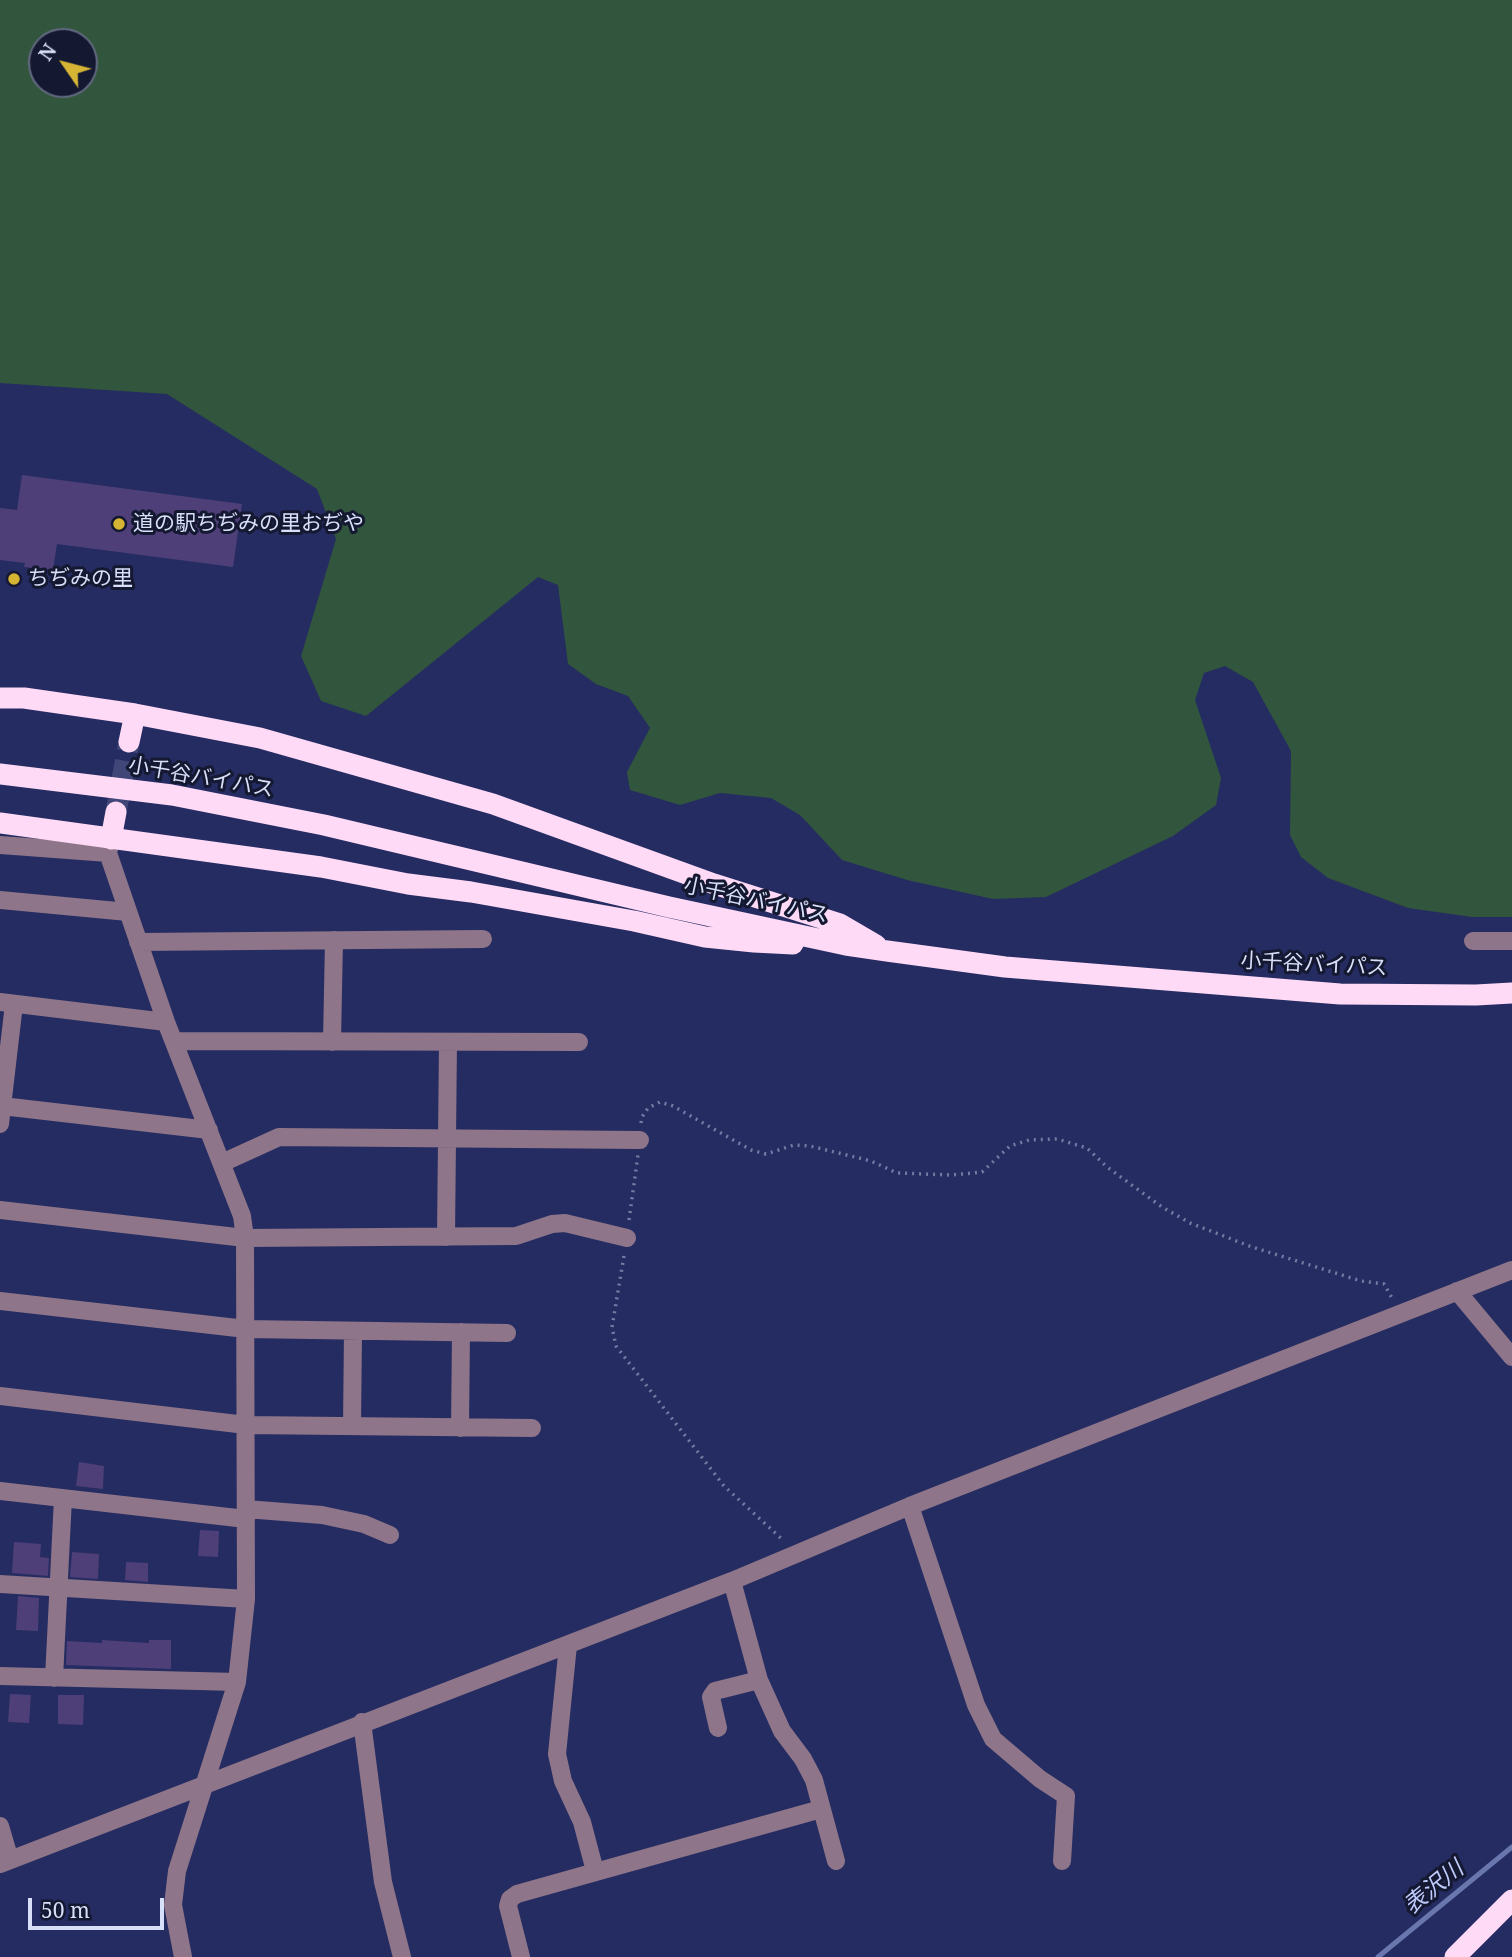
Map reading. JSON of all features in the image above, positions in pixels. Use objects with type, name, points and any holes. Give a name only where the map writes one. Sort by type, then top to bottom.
[{"type":"highway","points":[[0,698],[24,698],[135,714],[260,738],[493,804],[714,884],[840,924],[887,951]]},
{"type":"highway","points":[[129,742],[135,714]]},
{"type":"highway","name":"小千谷バイパス","points":[[0,774],[172,795],[324,825],[669,907],[846,945],[887,951],[1005,967],[1340,994],[1512,993]]},
{"type":"highway","points":[[109,846],[116,812]]},
{"type":"highway","points":[[0,822],[109,846],[321,867],[634,921],[705,937],[754,942],[846,945]]},
{"type":"highway","points":[[1455,1957],[1512,1900]]},
{"type":"street","points":[[0,845],[109,846],[138,942],[166,1022],[242,1216],[246,1238],[246,1599],[237,1682],[177,1871],[173,1905],[183,1957]]},
{"type":"street","points":[[0,900],[128,912]]},
{"type":"street","points":[[138,942],[483,939]]},
{"type":"street","points":[[332,1042],[334,940]]},
{"type":"street","points":[[1473,941],[1512,941]]},
{"type":"street","points":[[0,1125],[7,1003],[166,1022]]},
{"type":"street","points":[[174,1041],[579,1042]]},
{"type":"street","points":[[446,1237],[448,1042]]},
{"type":"street","points":[[2,1096],[209,1130]]},
{"type":"street","points":[[222,1163],[279,1137],[640,1140]]},
{"type":"street","points":[[0,1210],[246,1238],[516,1236],[552,1224],[565,1223],[626,1238]]},
{"type":"street","points":[[0,1826],[5,1862],[732,1581],[910,1506],[1512,1270]]},
{"type":"street","points":[[1457,1291],[1512,1357]]},
{"type":"street","points":[[0,1301],[246,1329],[507,1333]]},
{"type":"street","points":[[352,1426],[353,1331]]},
{"type":"street","points":[[460,1428],[461,1332]]},
{"type":"street","points":[[0,1396],[246,1425],[532,1428]]},
{"type":"street","points":[[0,1491],[246,1514],[322,1515],[364,1524],[390,1535]]},
{"type":"street","points":[[54,1678],[63,1498]]},
{"type":"street","points":[[910,1506],[976,1704],[993,1739],[1040,1779],[1066,1796],[1062,1861]]},
{"type":"street","points":[[732,1581],[759,1680],[782,1731],[803,1759],[814,1780],[836,1861]]},
{"type":"street","points":[[0,1584],[246,1599]]},
{"type":"street","points":[[568,1645],[557,1754],[563,1781],[582,1822],[595,1871]]},
{"type":"street","points":[[0,1676],[237,1682]]},
{"type":"street","points":[[718,1728],[711,1697],[715,1690],[759,1680]]},
{"type":"street","points":[[362,1722],[383,1882],[402,1957]]},
{"type":"street","points":[[521,1957],[508,1906],[510,1899],[517,1894],[821,1809]]},
{"type":"path","points":[[798,1554],[724,1486],[616,1346],[612,1327],[642,1117],[648,1108],[660,1102],[673,1106],[751,1150],[766,1153],[794,1145],[810,1146],[871,1161],[897,1173],[952,1175],[982,1172],[1010,1146],[1029,1140],[1057,1139],[1087,1148],[1107,1167],[1162,1207],[1190,1223],[1252,1247],[1361,1281],[1384,1284],[1391,1294],[1396,1315]]},
{"type":"green space","points":[[0,0],[1512,0],[1512,917],[1472,917],[1408,908],[1328,878],[1301,857],[1290,835],[1291,751],[1253,682],[1225,666],[1204,673],[1195,700],[1221,778],[1216,805],[1173,836],[1046,897],[993,899],[907,880],[842,860],[800,815],[771,798],[720,793],[680,805],[630,790],[627,772],[650,728],[628,696],[596,684],[568,664],[558,585],[538,577],[366,716],[321,701],[301,656],[336,539],[317,489],[167,394],[0,383]]},
{"type":"building","name":"道の駅ちぢみの里おぢや","points":[[22,475],[242,504],[233,567],[57,544],[53,570],[24,567],[25,563],[0,560],[0,508],[17,510]]},
{"type":"building","points":[[79,1462],[104,1466],[103,1489],[76,1486]]},
{"type":"building","points":[[200,1530],[219,1531],[218,1557],[198,1556]]},
{"type":"building","points":[[14,1542],[41,1544],[40,1557],[49,1558],[48,1576],[12,1573]]},
{"type":"building","points":[[72,1552],[99,1554],[98,1579],[70,1577]]},
{"type":"building","points":[[126,1562],[148,1563],[148,1582],[125,1580]]},
{"type":"building","points":[[18,1596],[39,1598],[38,1631],[16,1630]]},
{"type":"building","points":[[102,1640],[149,1643],[149,1640],[171,1640],[171,1669],[66,1665],[67,1641],[102,1643]]},
{"type":"building","points":[[10,1694],[31,1695],[29,1723],[8,1722]]},
{"type":"building","points":[[58,1695],[84,1695],[83,1725],[58,1724]]},
{"type":"waterway","name":"表沢川","points":[[1378,1957],[1512,1847]]},
{"type":"tunnel","points":[[116,812],[129,742]]},
{"type":"place","name":"道の駅ちぢみの里おぢや","points":[[119,524]]},
{"type":"place","name":"ちぢみの里","points":[[14,579]]}]
